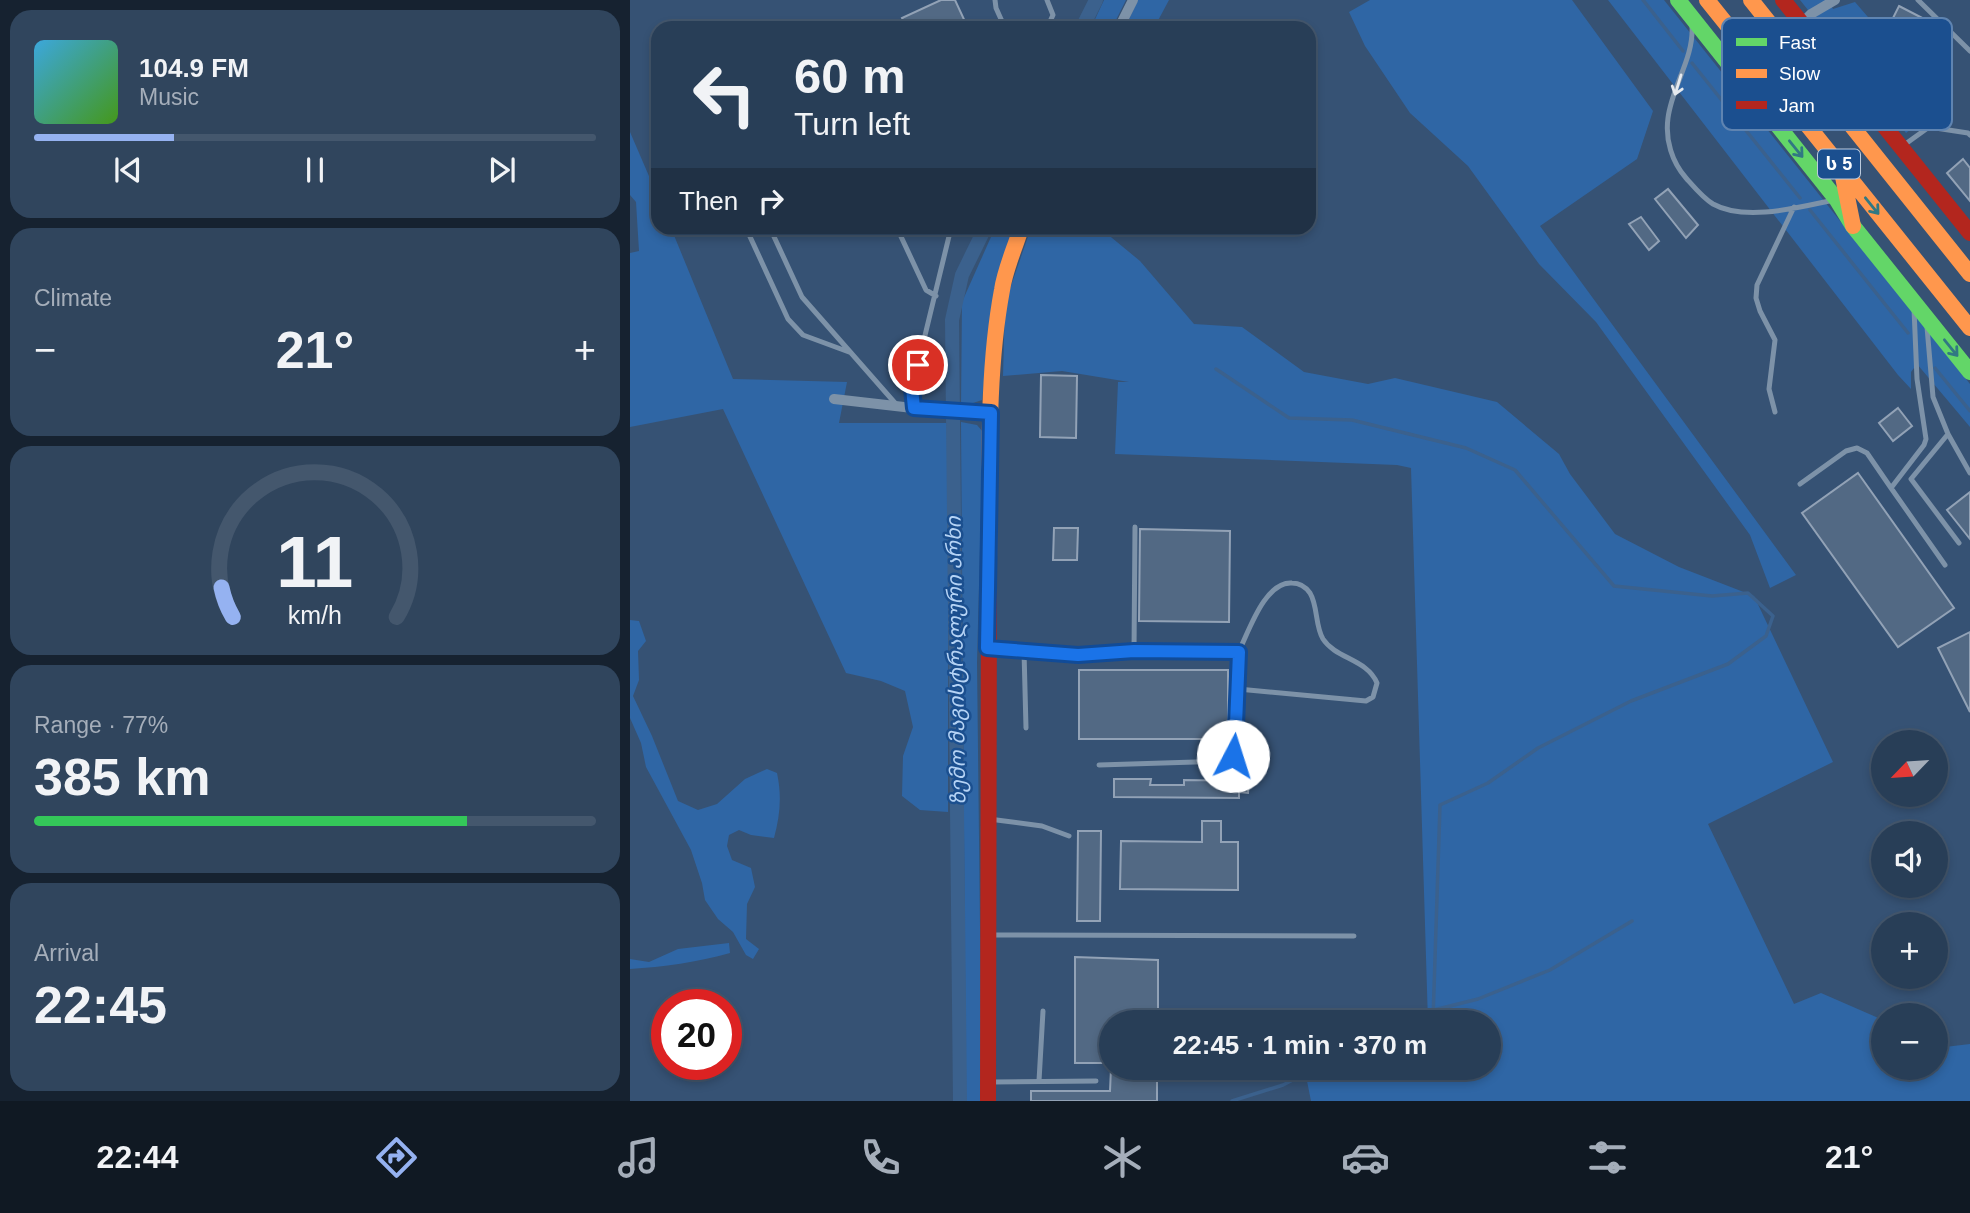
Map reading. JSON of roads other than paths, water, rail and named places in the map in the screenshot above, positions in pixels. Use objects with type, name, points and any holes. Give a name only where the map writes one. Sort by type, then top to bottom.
[{"type":"main road","points":[[1678,0],[1722,56]]},
{"type":"main road","name":"ს 5","points":[[1707,0],[1722,19]]},
{"type":"main road","name":"ს 5","points":[[1751,0],[1765,18]]},
{"type":"main road","points":[[1783,0],[1798,18]]},
{"type":"main road","points":[[1781,130],[1837,200],[1853,226],[1970,372]]},
{"type":"main road","name":"ს 5","points":[[1812,130],[1970,328]]},
{"type":"main road","name":"ს 5","points":[[1855,130],[1970,274]]},
{"type":"main road","points":[[1888,130],[1970,233]]},
{"type":"main road","points":[[1841,166],[1853,226]]},
{"type":"main road","points":[[988,1101],[984,413],[1002,287],[1019,235]]},
{"type":"street","points":[[1122,21],[1133,0]]},
{"type":"street","points":[[1807,18],[1835,0]]},
{"type":"street","points":[[834,399],[939,411],[984,413]]},
{"type":"lane","points":[[995,0],[1002,21]]},
{"type":"lane","points":[[1047,0],[1052,15],[1050,21]]},
{"type":"lane","points":[[1918,0],[1936,18]]},
{"type":"lane","points":[[1692,19],[1693,43],[1668,117],[1667,137],[1673,158],[1683,175],[1712,203],[1731,212],[1752,213],[1837,200]]},
{"type":"lane","points":[[1952,33],[1970,51]]},
{"type":"lane","points":[[1902,147],[1925,130]]},
{"type":"lane","points":[[1944,130],[1970,135]]},
{"type":"lane","points":[[1775,412],[1769,389],[1775,340],[1756,298],[1760,278],[1794,207]]},
{"type":"lane","points":[[749,235],[788,319],[803,335],[850,352]]},
{"type":"lane","points":[[773,235],[802,297],[897,406]]},
{"type":"lane","points":[[900,235],[926,290],[936,296]]},
{"type":"lane","points":[[914,408],[912,388],[949,235]]},
{"type":"lane","points":[[1891,488],[1926,439],[1917,379],[1914,302]]},
{"type":"lane","points":[[1926,317],[1933,397],[1948,434],[1970,473]]},
{"type":"lane","points":[[1948,434],[1911,479],[1959,542]]},
{"type":"lane","points":[[1800,484],[1846,451],[1857,448],[1867,453],[1945,565]]},
{"type":"lane","points":[[1134,651],[1135,527]]},
{"type":"lane","points":[[1099,765],[1227,761],[1233,756],[1239,652],[1266,596],[1277,586],[1288,582],[1301,584],[1311,594],[1323,639],[1367,668],[1374,674],[1377,682],[1373,697],[1366,701],[1238,689]]},
{"type":"lane","points":[[987,648],[1078,655],[1134,651],[1239,652]]},
{"type":"lane","points":[[1024,651],[1026,728]]},
{"type":"lane","points":[[986,819],[1042,826],[1069,836]]},
{"type":"lane","points":[[987,935],[1354,936]]},
{"type":"lane","points":[[1039,1081],[1043,1011]]},
{"type":"lane","points":[[988,1083],[1096,1081]]},
{"type":"waterway","name":"ზემო მაგისტრალური არხი","points":[[1086,21],[1096,0]]},
{"type":"waterway","points":[[1643,0],[1683,51]]},
{"type":"waterway","points":[[1692,63],[1722,100]]},
{"type":"waterway","points":[[1746,130],[1800,198]]},
{"type":"waterway","points":[[1810,210],[1908,333]]},
{"type":"waterway","name":"ზემო მაგისტრალური არხი","points":[[960,1101],[952,320],[962,275],[982,235]]},
{"type":"waterway","points":[[1935,368],[1970,411]]},
{"type":"waterway","points":[[1216,369],[1289,418],[1352,420],[1466,448],[1515,470],[1614,586],[1712,596],[1748,593],[1773,616],[1766,636],[1728,664],[1631,701],[1538,748],[1488,783],[1440,805],[1433,1010]]},
{"type":"waterway","points":[[1434,1010],[1478,999],[1550,970],[1632,921]]},
{"type":"waterway","points":[[1232,1101],[1293,1080]]}]
